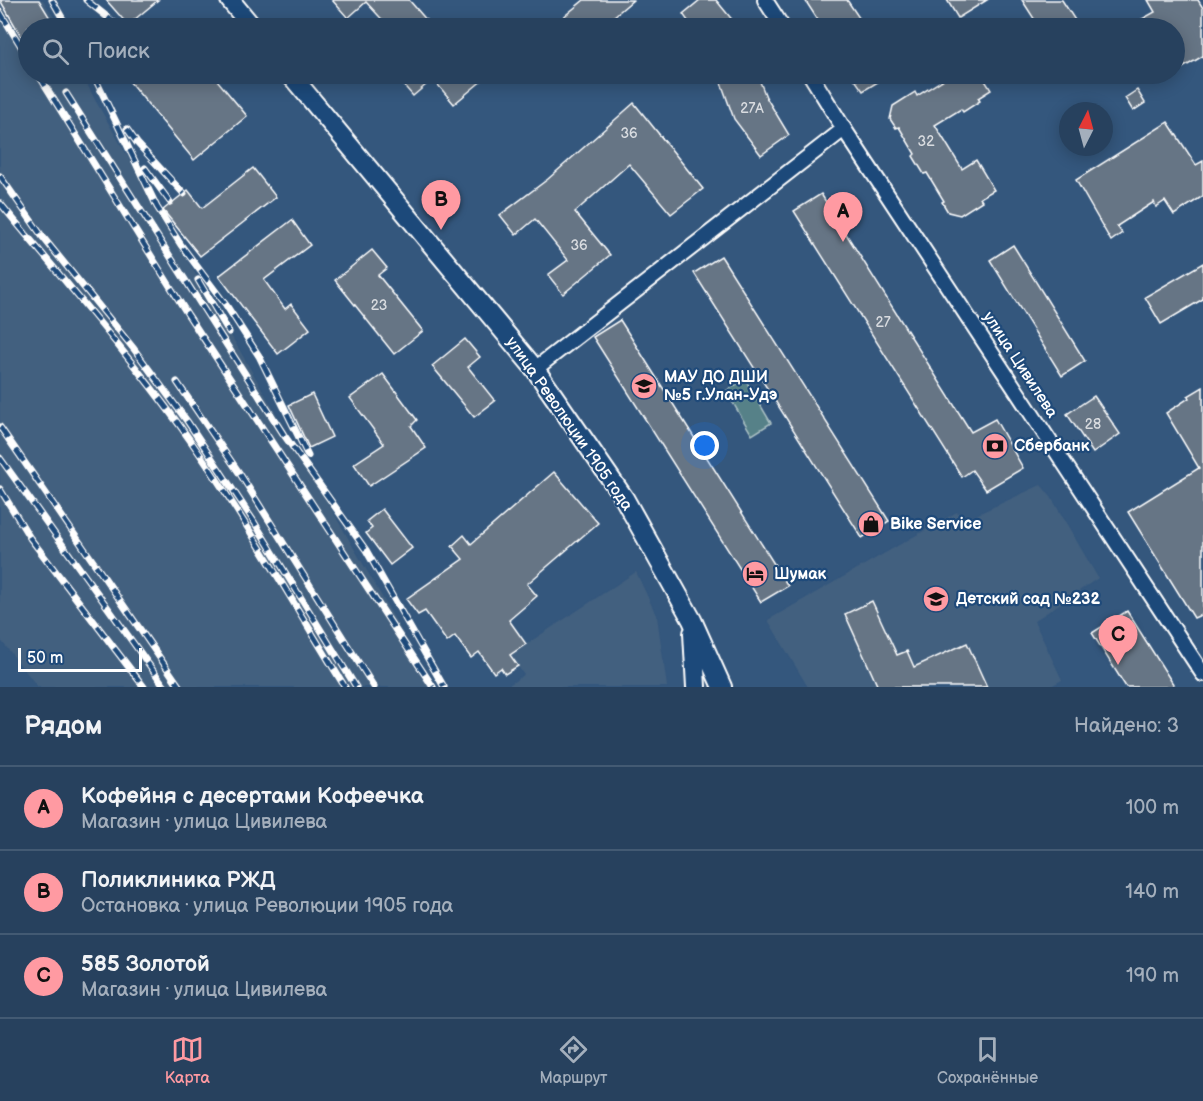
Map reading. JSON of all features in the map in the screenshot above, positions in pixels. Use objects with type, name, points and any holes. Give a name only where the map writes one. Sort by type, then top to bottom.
[{"type":"main road","points":[[230,0],[245,18]]},
{"type":"main road","name":"улица Революции 1905 года","points":[[298,84],[534,369],[624,498],[692,620],[722,687]]},
{"type":"main road","name":"улица Революции 1905 года","points":[[692,620],[696,687]]},
{"type":"street","points":[[765,0],[777,18]]},
{"type":"street","name":"улица Цивилева","points":[[816,84],[1203,674]]},
{"type":"street","points":[[534,369],[844,129]]},
{"type":"shaded area","points":[[0,0],[43,0],[54,18],[18,18],[18,84],[87,84],[434,687],[38,687],[0,639]]},
{"type":"shaded area","name":"Детский сад №232","points":[[1041,485],[1051,497],[1098,578],[1034,621],[1062,680],[1049,687],[808,687],[768,620],[957,512],[963,521]]},
{"type":"shaded area","points":[[636,572],[657,617],[667,687],[506,687],[524,675],[510,655]]},
{"type":"green space","points":[[745,379],[771,423],[752,435],[726,391]]},
{"type":"building","points":[[0,0],[39,0],[50,18],[18,18],[18,31]]},
{"type":"building","points":[[106,0],[158,0],[136,18],[122,18]]},
{"type":"building","points":[[332,0],[409,0],[425,18],[381,18],[366,2],[348,18]]},
{"type":"building","points":[[584,0],[633,0],[612,18],[562,18]]},
{"type":"building","points":[[700,0],[716,0],[731,18],[686,18],[683,14]]},
{"type":"building","points":[[805,0],[847,0],[859,18],[817,18]]},
{"type":"building","points":[[947,0],[987,0],[958,18]]},
{"type":"building","points":[[1022,0],[1062,0],[1074,18],[1034,18]]},
{"type":"building","points":[[1148,0],[1198,0],[1203,8],[1203,56],[1185,67],[1185,18],[1144,18],[1155,12]]},
{"type":"building","points":[[131,84],[220,84],[247,116],[194,160]]},
{"type":"building","points":[[403,84],[427,84],[413,96]]},
{"type":"building","points":[[437,84],[478,84],[454,104]]},
{"type":"building","points":[[722,84],[761,84],[766,97],[789,135],[761,155],[734,119]]},
{"type":"building","points":[[858,84],[875,84],[863,91]]},
{"type":"building","points":[[936,84],[987,84],[991,90],[978,98],[980,101],[963,112],[961,109],[935,125],[962,169],[976,160],[994,190],[980,198],[982,201],[960,215],[948,212],[927,173],[924,174],[913,156],[915,154],[899,127],[896,128],[890,119],[893,106],[915,92],[917,96]]},
{"type":"building","points":[[1137,90],[1145,103],[1133,111],[1125,98]]},
{"type":"building","points":[[634,103],[703,189],[671,214],[629,164],[575,212],[610,255],[563,294],[548,275],[568,260],[535,219],[516,235],[500,215],[548,179]]},
{"type":"building","points":[[1168,122],[1196,165],[1203,161],[1203,196],[1174,215],[1165,201],[1156,207],[1154,202],[1117,226],[1122,233],[1111,241],[1076,180]]},
{"type":"building","points":[[253,168],[276,197],[200,256],[163,210],[188,190],[202,208]]},
{"type":"building","points":[[821,194],[971,432],[995,419],[1023,468],[986,490],[972,470],[962,477],[794,211]]},
{"type":"building","points":[[292,220],[310,245],[264,280],[285,309],[291,304],[310,329],[278,354],[219,276]]},
{"type":"building","points":[[1013,245],[1085,361],[1062,376],[990,260]]},
{"type":"building","points":[[372,250],[387,268],[378,275],[423,331],[394,354],[335,280]]},
{"type":"building","points":[[721,256],[889,521],[862,538],[694,273]]},
{"type":"building","points":[[1203,263],[1203,299],[1161,324],[1145,297]]},
{"type":"building","points":[[620,320],[788,586],[761,602],[593,337]]},
{"type":"building","points":[[465,339],[480,357],[468,367],[495,401],[474,417],[432,366]]},
{"type":"building","points":[[383,374],[417,420],[411,426],[426,448],[369,486],[354,464],[384,444],[350,398]]},
{"type":"building","points":[[1203,387],[1203,614],[1194,618],[1128,512],[1199,468],[1166,413]]},
{"type":"building","points":[[312,394],[332,437],[309,448],[289,405]]},
{"type":"building","points":[[1094,396],[1120,434],[1093,453],[1067,414]]},
{"type":"building","points":[[554,472],[598,523],[527,584],[537,596],[509,620],[526,644],[510,655],[518,666],[505,674],[501,668],[494,673],[479,652],[471,658],[455,636],[447,642],[425,611],[418,615],[406,599],[463,559],[452,546],[464,535],[471,544]]},
{"type":"building","points":[[382,509],[412,548],[390,565],[366,533],[372,528],[367,521]]},
{"type":"building","points":[[872,601],[897,655],[907,651],[914,667],[967,643],[987,687],[878,687],[845,614]]},
{"type":"building","points":[[1127,611],[1175,687],[1126,687],[1092,633]]},
{"type":"railway","points":[[52,0],[62,18]]},
{"type":"railway","points":[[86,0],[108,18]]},
{"type":"railway","points":[[0,12],[18,42]]},
{"type":"railway","points":[[44,84],[188,315],[433,687]]},
{"type":"railway","points":[[98,84],[157,207],[259,356],[308,456]]},
{"type":"railway","points":[[66,93],[284,435],[366,550],[444,687]]},
{"type":"railway","points":[[127,129],[184,194]]},
{"type":"railway","points":[[145,168],[170,202]]},
{"type":"railway","points":[[0,176],[42,236],[134,349],[187,421],[253,520],[356,687]]},
{"type":"railway","points":[[0,203],[115,341],[180,426],[244,522],[345,687]]},
{"type":"railway","points":[[198,280],[229,332]]},
{"type":"railway","points":[[177,382],[240,474],[374,687]]},
{"type":"railway","points":[[0,427],[180,687]]},
{"type":"railway","points":[[0,458],[165,687]]},
{"type":"railway","points":[[0,489],[30,538],[144,687]]},
{"type":"place","name":"Поликлиника РЖД","points":[[441,230]]},
{"type":"place","name":"Кофейня с десертами Кофеечка","points":[[843,242]]},
{"type":"place","name":"МАУ ДО ДШИ №5 г.Улан-Удэ","points":[[644,386]]},
{"type":"place","name":"Сбербанк","points":[[995,446]]},
{"type":"place","name":"Bike Service","points":[[871,524]]},
{"type":"place","name":"Шумак","points":[[755,574]]},
{"type":"place","name":"Детский сад №232","points":[[936,599]]},
{"type":"place","name":"585 Золотой","points":[[1118,665]]}]
